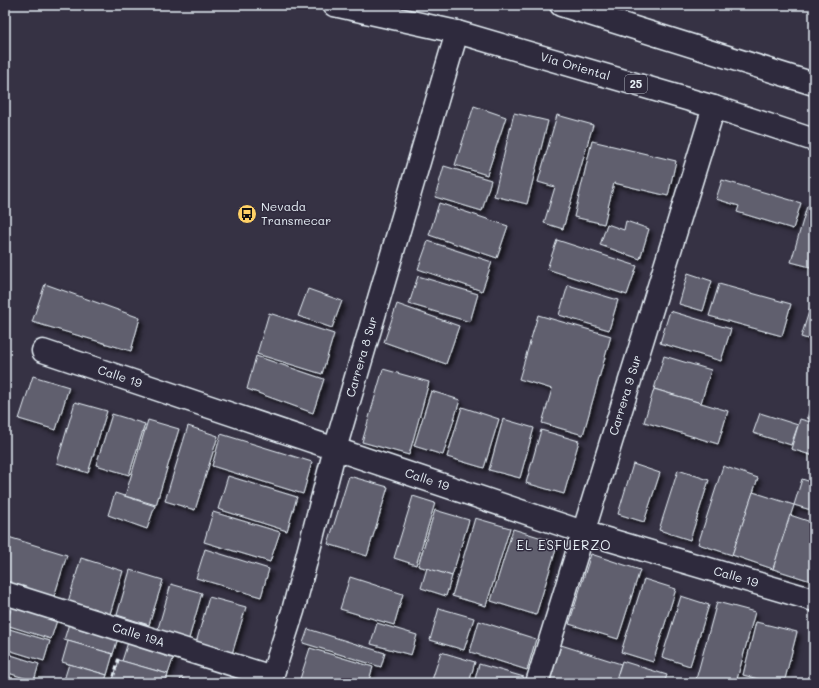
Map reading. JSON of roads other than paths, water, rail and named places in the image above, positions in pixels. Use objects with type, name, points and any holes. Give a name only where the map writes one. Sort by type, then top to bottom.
[{"type":"main road","name":"Vía Oriental","points":[[334,5],[457,32],[714,107],[814,140]]},
{"type":"main road","points":[[562,5],[814,84]]},
{"type":"main road","name":"Carrera 8 Sur","points":[[271,680],[293,611],[335,449],[457,32]]},
{"type":"main road","name":"Carrera 9 Sur","points":[[536,683],[714,107]]},
{"type":"main road","name":"Calle 19","points":[[43,351],[583,532],[814,600]]},
{"type":"main road","name":"Calle 19A","points":[[5,593],[271,680]]},
{"type":"place","name":"Nevada Transmecar","points":[[247,214]]},
{"type":"district","name":"EL ESFUERZO","points":[[564,545]]}]
